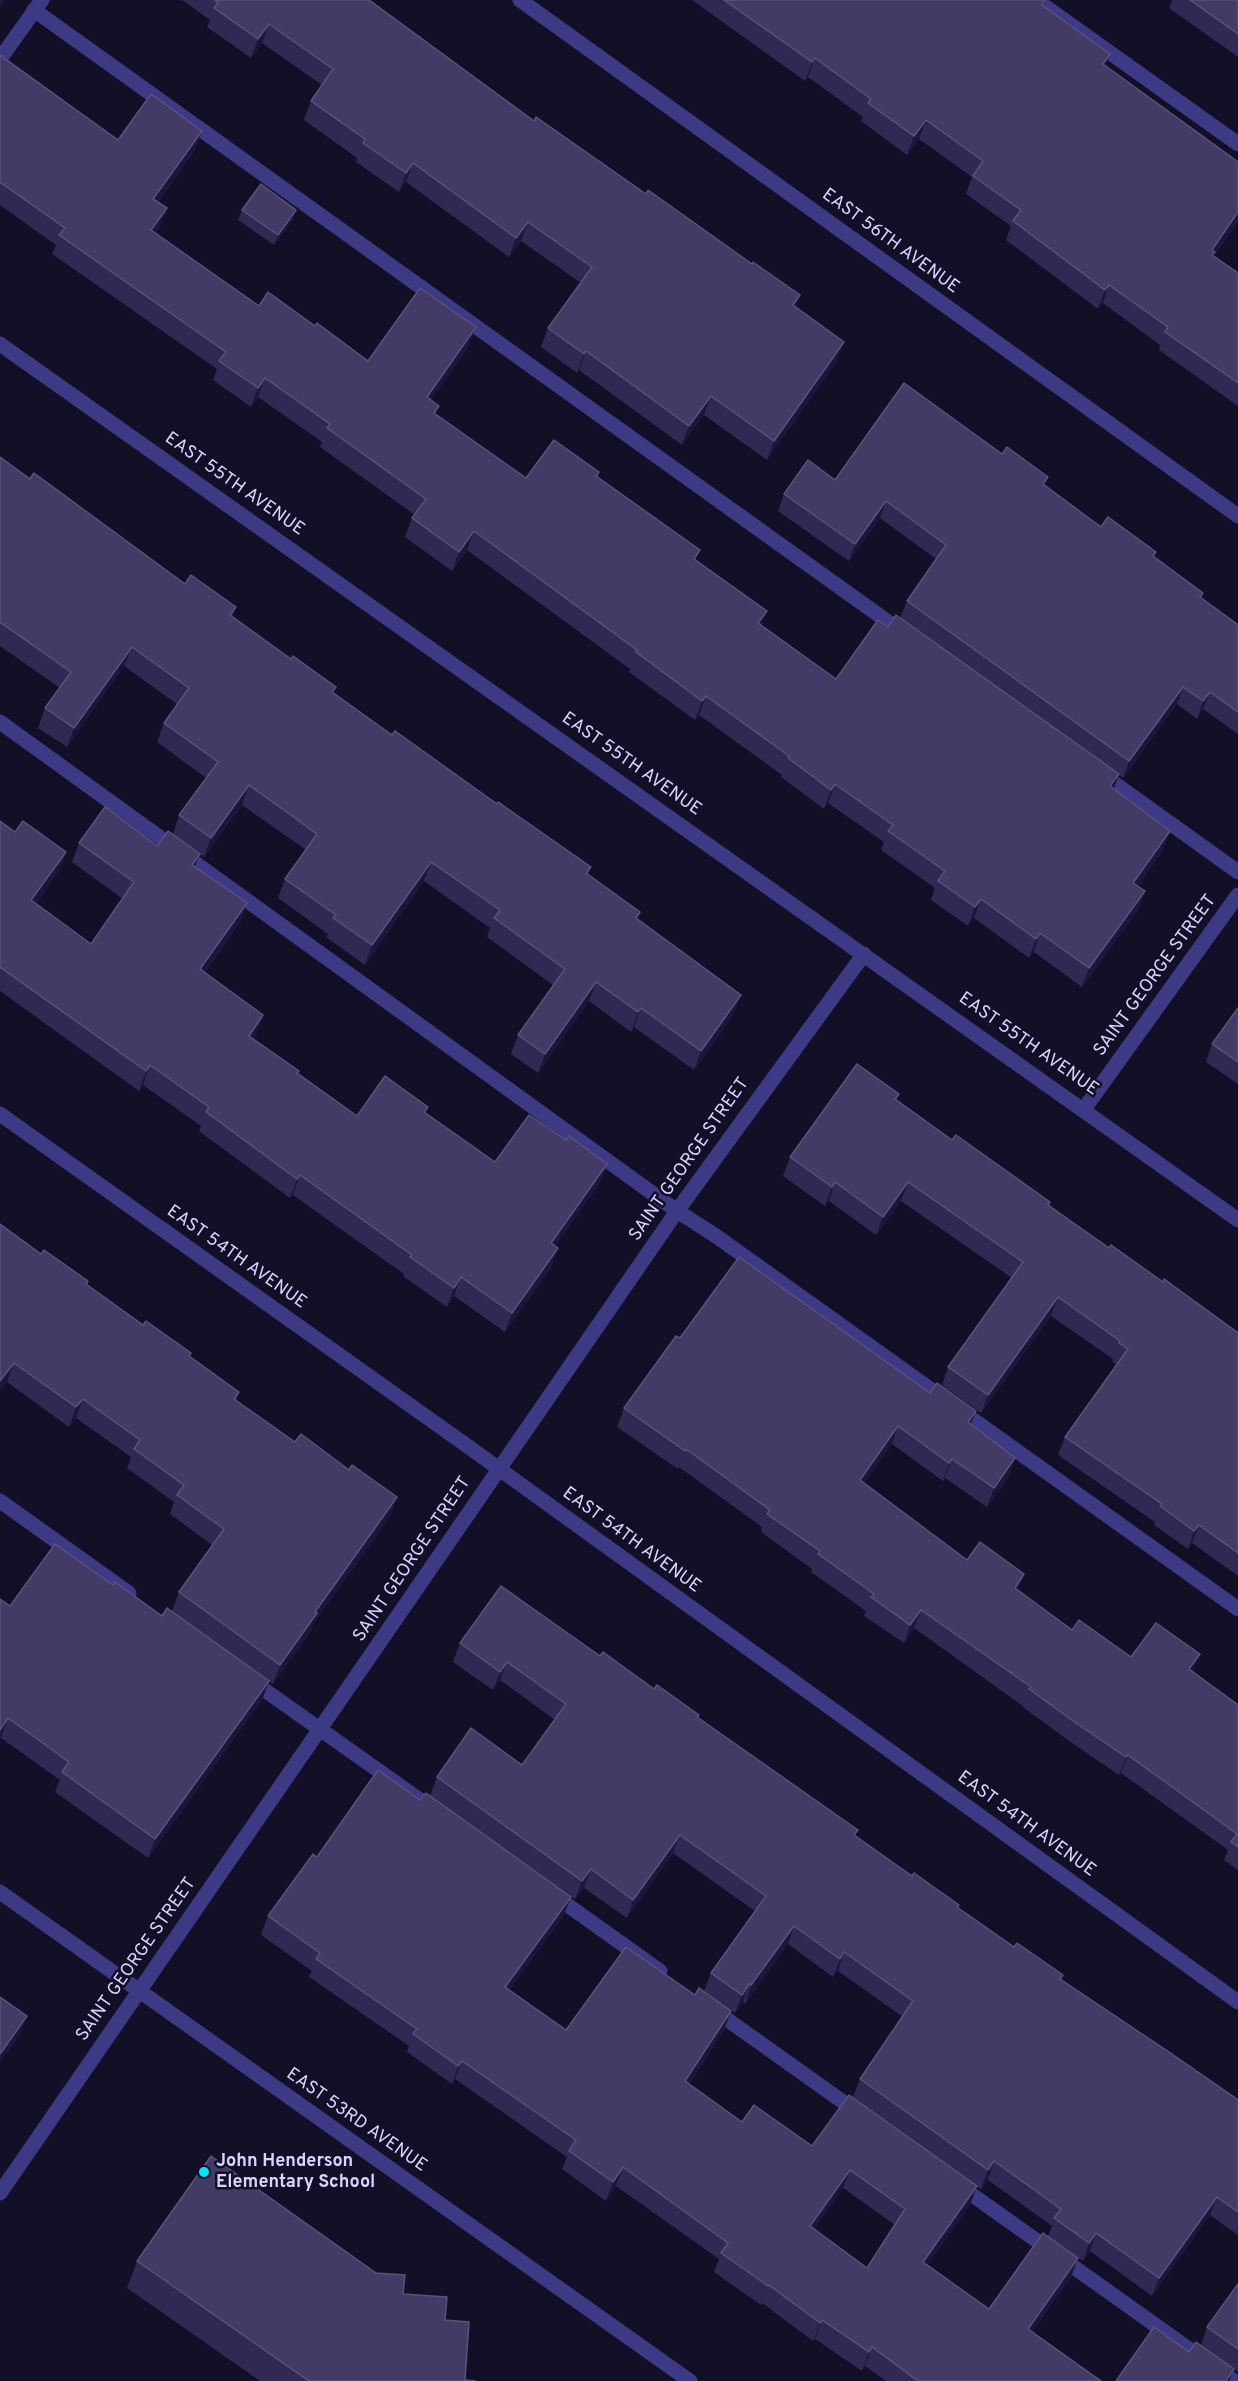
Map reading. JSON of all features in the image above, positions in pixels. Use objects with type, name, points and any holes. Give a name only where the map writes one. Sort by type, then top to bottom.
[{"type":"street","name":"EAST 56TH AVENUE","points":[[519,0],[1238,516]]},
{"type":"street","points":[[1036,0],[1238,144]]},
{"type":"street","points":[[0,58],[38,5],[918,643]]},
{"type":"street","name":"EAST 55TH AVENUE","points":[[0,344],[1238,1220]]},
{"type":"street","points":[[0,722],[677,1211],[726,1243],[1238,1609]]},
{"type":"street","points":[[1092,768],[1238,872]]},
{"type":"street","name":"SAINT GEORGE STREET","points":[[1084,1109],[1238,896]]},
{"type":"street","name":"SAINT GEORGE STREET","points":[[0,2193],[677,1211],[864,954]]},
{"type":"street","name":"EAST 54TH AVENUE","points":[[0,1114],[499,1469],[1238,2002]]},
{"type":"street","points":[[0,1501],[146,1605]]},
{"type":"street","points":[[233,1667],[451,1822]]},
{"type":"street","points":[[538,1884],[673,1981]]},
{"type":"street","name":"EAST 53RD AVENUE","points":[[0,1892],[690,2381]]},
{"type":"street","points":[[702,2001],[876,2126]]},
{"type":"street","points":[[944,2174],[1234,2381]]},
{"type":"building","points":[[215,0],[369,0],[534,121],[536,117],[646,194],[648,190],[800,295],[793,305],[844,342],[774,441],[711,396],[689,426],[586,351],[584,354],[548,328],[592,267],[528,222],[516,238],[413,163],[406,173],[363,143],[365,139],[311,101],[333,69],[269,24],[258,39],[214,8],[218,3]]},
{"type":"building","points":[[724,0],[1045,0],[1042,5],[1110,54],[1103,64],[1238,162],[1238,212],[1212,250],[1215,252],[1212,255],[1238,273],[1238,383],[1165,332],[1168,327],[1109,285],[1105,290],[1013,221],[1021,210],[973,176],[983,161],[926,120],[914,136],[868,103],[871,99],[815,58],[812,62]]},
{"type":"building","points":[[1190,0],[1238,0],[1238,34]]},
{"type":"building","points":[[0,55],[118,140],[151,94],[202,131],[153,199],[167,208],[151,230],[259,306],[268,292],[315,326],[317,323],[368,361],[420,288],[476,327],[427,397],[439,406],[434,413],[526,478],[554,440],[599,472],[596,476],[700,550],[694,559],[767,611],[758,623],[836,679],[878,620],[888,627],[896,615],[1119,774],[1110,786],[1170,831],[1133,883],[1145,891],[1089,968],[1040,933],[1036,939],[981,899],[975,907],[938,881],[945,871],[888,831],[893,825],[835,784],[831,790],[788,758],[789,756],[706,696],[702,701],[636,652],[637,650],[474,531],[459,552],[412,518],[426,499],[327,428],[330,424],[265,378],[258,388],[219,361],[226,352],[59,235],[65,228],[0,182]]},
{"type":"building","points":[[261,184],[296,210],[278,235],[242,210]]},
{"type":"building","points":[[904,383],[1002,454],[1007,447],[1048,477],[1043,484],[1101,527],[1108,517],[1156,552],[1153,556],[1203,593],[1200,597],[1238,625],[1238,712],[1210,692],[1203,701],[1183,687],[1129,761],[907,601],[946,545],[886,501],[855,544],[784,494],[808,460],[835,480]]},
{"type":"building","points":[[0,457],[30,479],[34,473],[185,584],[191,575],[236,607],[230,615],[291,659],[293,656],[336,687],[332,692],[392,735],[395,731],[497,804],[498,802],[591,867],[586,873],[640,912],[636,918],[741,995],[701,1051],[641,1008],[638,1012],[596,982],[545,1054],[518,1035],[565,969],[494,918],[500,910],[431,862],[372,945],[333,918],[336,915],[285,879],[317,834],[249,785],[211,838],[179,815],[218,762],[164,723],[189,688],[132,647],[74,728],[45,708],[71,672],[0,622]]},
{"type":"building","points":[[105,807],[157,846],[168,831],[200,854],[192,865],[247,903],[200,969],[263,1015],[249,1036],[357,1116],[385,1076],[428,1107],[424,1112],[495,1162],[529,1115],[566,1140],[569,1136],[607,1164],[551,1243],[558,1248],[512,1313],[461,1277],[454,1288],[300,1175],[297,1179],[206,1112],[209,1107],[150,1065],[146,1071],[0,967],[0,821],[15,832],[23,821],[66,852],[31,900],[91,944],[134,882],[79,843]]},
{"type":"building","points":[[1238,1008],[1238,1062],[1212,1044]]},
{"type":"building","points":[[857,1064],[899,1094],[895,1099],[952,1140],[956,1135],[1050,1202],[1048,1205],[1109,1248],[1111,1245],[1163,1282],[1164,1279],[1238,1333],[1238,1553],[1199,1525],[1194,1531],[1160,1506],[1162,1504],[1065,1437],[1128,1349],[1058,1297],[988,1395],[948,1367],[1023,1262],[908,1182],[883,1217],[835,1182],[832,1187],[790,1157]]},
{"type":"building","points":[[0,1224],[41,1254],[44,1250],[88,1281],[86,1284],[143,1325],[146,1321],[191,1353],[189,1356],[239,1392],[234,1399],[295,1442],[301,1434],[349,1470],[352,1465],[397,1497],[280,1665],[179,1592],[224,1529],[177,1495],[184,1485],[134,1449],[140,1440],[83,1399],[76,1407],[14,1363],[0,1381]]},
{"type":"building","points":[[739,1257],[930,1393],[937,1383],[976,1411],[968,1422],[1015,1458],[994,1488],[952,1459],[949,1463],[898,1426],[860,1480],[967,1560],[980,1542],[1024,1574],[1015,1588],[1072,1630],[1079,1620],[1131,1657],[1156,1623],[1200,1654],[1189,1669],[1238,1705],[1238,1847],[1231,1842],[1237,1834],[1128,1755],[1126,1757],[1076,1723],[1029,1689],[1031,1687],[921,1610],[910,1625],[871,1597],[874,1594],[818,1554],[820,1551],[767,1514],[770,1510],[686,1449],[685,1451],[624,1408],[676,1336],[680,1338]]},
{"type":"building","points":[[55,1544],[113,1585],[115,1582],[162,1616],[167,1608],[269,1681],[155,1839],[62,1772],[69,1762],[8,1718],[0,1730],[0,1599],[10,1606]]},
{"type":"building","points":[[501,1586],[600,1656],[603,1652],[654,1689],[657,1685],[699,1715],[697,1717],[858,1830],[854,1835],[912,1876],[914,1873],[1014,1947],[1017,1943],[1063,1975],[1060,1979],[1238,2100],[1238,2212],[1217,2197],[1159,2278],[1096,2233],[1089,2243],[1054,2218],[1061,2209],[994,2161],[988,2170],[860,2079],[913,2001],[844,1952],[840,1959],[794,1926],[742,1995],[711,1973],[766,1896],[680,1835],[633,1900],[591,1869],[582,1881],[437,1777],[471,1728],[522,1765],[566,1704],[507,1662],[500,1672],[460,1643]]},
{"type":"building","points":[[378,1770],[420,1800],[426,1793],[571,1897],[505,1987],[566,2030],[626,1947],[695,1995],[699,1988],[731,2011],[685,2081],[742,2122],[754,2105],[812,2146],[849,2095],[977,2186],[923,2262],[989,2309],[1043,2233],[1078,2258],[1028,2329],[1101,2381],[918,2381],[872,2347],[869,2352],[822,2320],[820,2323],[721,2253],[728,2243],[623,2167],[613,2182],[569,2151],[576,2140],[462,2061],[458,2066],[413,2034],[417,2029],[316,1959],[320,1953],[268,1916],[313,1854],[317,1857]],"holes":[[[850,2170],[905,2209],[867,2268],[810,2226]]]},
{"type":"building","points":[[0,1997],[27,2016],[0,2054]]},
{"type":"building","points":[[211,2156],[376,2273],[405,2275],[403,2294],[447,2297],[445,2320],[469,2322],[465,2380],[475,2381],[309,2381],[137,2261]]},
{"type":"building","points":[[1238,2284],[1238,2349],[1207,2327]]},
{"type":"building","points":[[1154,2327],[1189,2352],[1196,2342],[1234,2369],[1226,2381],[1116,2381]]},
{"type":"place","name":"John Henderson Elementary School","points":[[204,2172]]}]
